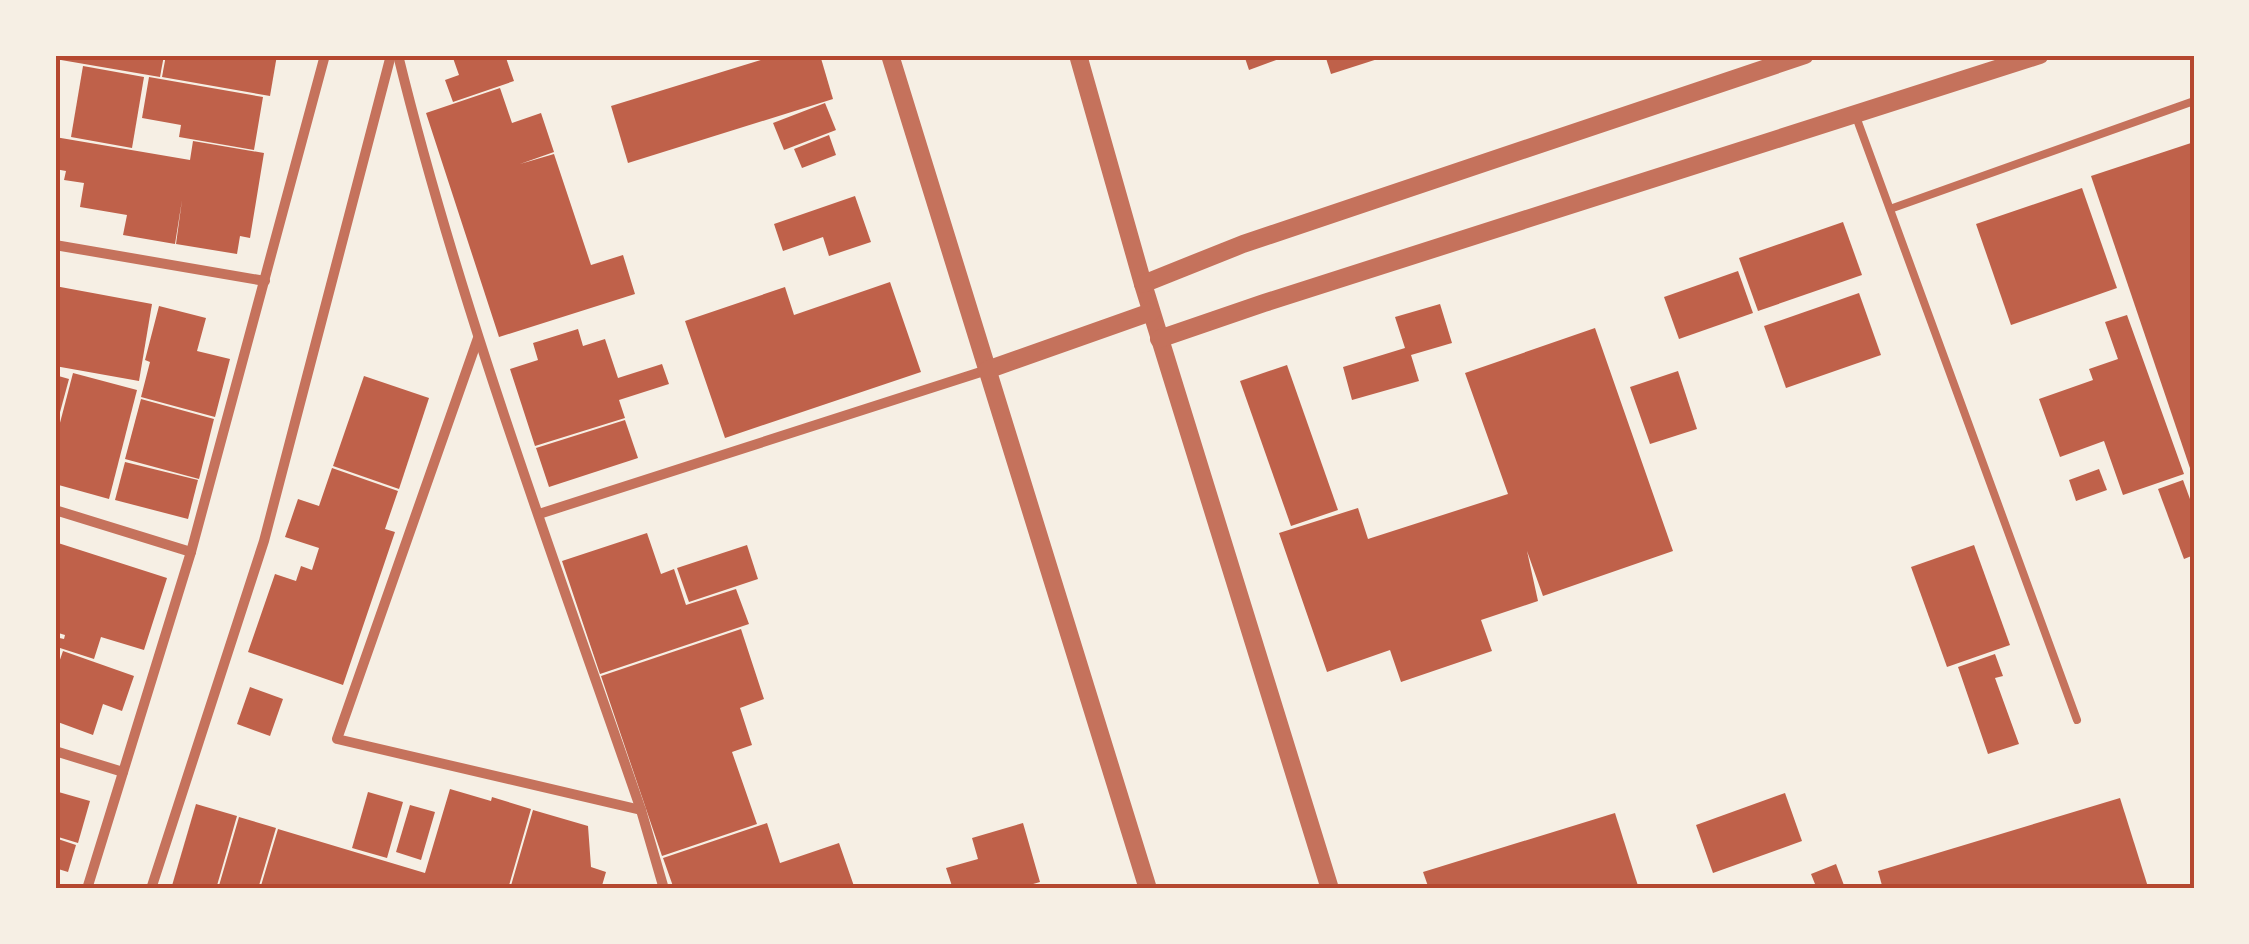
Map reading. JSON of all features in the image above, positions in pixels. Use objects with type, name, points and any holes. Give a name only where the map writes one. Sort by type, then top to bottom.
[{"type":"street","points":[[87,889],[190,552],[325,55]]},
{"type":"street","points":[[395,55],[478,338],[641,810],[664,889]]},
{"type":"street","points":[[150,889],[264,541],[395,55]]},
{"type":"street","points":[[890,55],[1148,889]]},
{"type":"street","points":[[1078,55],[1142,284],[1330,889]]},
{"type":"street","points":[[1142,284],[1244,244],[1805,55]]},
{"type":"street","points":[[1159,338],[2040,55]]},
{"type":"street","points":[[55,245],[265,280]]},
{"type":"street","points":[[539,514],[987,370],[1151,312]]},
{"type":"street","points":[[478,338],[336,739],[641,810]]},
{"type":"street","points":[[55,510],[190,552]]},
{"type":"street","points":[[55,751],[123,772]]},
{"type":"lane","points":[[1890,209],[2194,101]]},
{"type":"lane","points":[[1855,114],[2078,720]]},
{"type":"building","points":[[62,55],[164,55],[160,77],[61,60]]},
{"type":"building","points":[[166,55],[277,55],[270,96],[162,77]]},
{"type":"building","points":[[505,55],[514,81],[453,102],[445,80],[459,75],[453,58]]},
{"type":"building","points":[[777,55],[820,55],[833,99],[628,163],[611,106]]},
{"type":"building","points":[[1244,55],[1290,55],[1249,70]]},
{"type":"building","points":[[1325,55],[1387,55],[1387,56],[1331,74]]},
{"type":"building","points":[[83,66],[144,77],[132,148],[71,137]]},
{"type":"building","points":[[149,77],[263,97],[254,150],[179,137],[181,125],[142,118]]},
{"type":"building","points":[[500,88],[512,123],[541,113],[554,152],[520,164],[554,154],[591,265],[623,255],[635,294],[499,337],[426,113]]},
{"type":"building","points":[[825,103],[836,130],[784,150],[773,123]]},
{"type":"building","points":[[829,135],[836,155],[802,168],[794,149]]},
{"type":"building","points":[[55,137],[190,160],[193,141],[264,153],[250,238],[240,236],[237,254],[176,244],[182,200],[175,244],[123,235],[127,215],[80,207],[84,183],[64,180],[66,171],[55,169]]},
{"type":"building","points":[[2194,142],[2194,477],[2193,477],[2091,176]]},
{"type":"building","points":[[2082,188],[2117,288],[2011,325],[1976,224]]},
{"type":"building","points":[[855,196],[871,242],[829,256],[823,237],[783,251],[774,224]]},
{"type":"building","points":[[1843,222],[1862,275],[1758,311],[1739,258]]},
{"type":"building","points":[[1738,271],[1753,313],[1679,339],[1664,297]]},
{"type":"building","points":[[890,282],[921,372],[725,438],[685,321],[785,287],[794,315]]},
{"type":"building","points":[[55,286],[152,304],[139,381],[55,366]]},
{"type":"building","points":[[1859,293],[1881,355],[1786,388],[1764,326]]},
{"type":"building","points":[[1440,304],[1452,343],[1411,355],[1419,381],[1352,400],[1343,367],[1405,348],[1395,317]]},
{"type":"building","points":[[159,306],[206,318],[197,351],[230,359],[215,417],[141,397],[150,362],[145,360]]},
{"type":"building","points":[[2127,315],[2184,474],[2123,495],[2104,441],[2060,457],[2039,399],[2093,380],[2089,369],[2118,359],[2105,322]]},
{"type":"building","points":[[1595,328],[1673,551],[1543,596],[1527,551],[1538,601],[1481,620],[1492,651],[1401,682],[1390,650],[1327,672],[1279,533],[1358,508],[1368,539],[1508,494],[1465,373]]},
{"type":"building","points":[[578,329],[583,346],[605,339],[618,378],[662,364],[669,384],[619,400],[625,418],[535,446],[510,369],[538,360],[533,343]]},
{"type":"building","points":[[1287,365],[1338,510],[1291,526],[1240,381]]},
{"type":"building","points":[[1678,371],[1697,429],[1650,444],[1630,387]]},
{"type":"building","points":[[73,373],[137,390],[109,499],[55,484],[55,442]]},
{"type":"building","points":[[55,375],[69,379],[56,427],[55,427]]},
{"type":"building","points":[[364,376],[429,398],[399,489],[333,466]]},
{"type":"building","points":[[141,399],[214,419],[199,479],[125,459]]},
{"type":"building","points":[[625,420],[638,458],[549,487],[536,448]]},
{"type":"building","points":[[125,462],[198,480],[188,519],[115,500]]},
{"type":"building","points":[[332,468],[398,491],[385,529],[395,532],[343,685],[248,652],[275,574],[296,581],[301,566],[312,570],[319,548],[285,537],[298,499],[319,506]]},
{"type":"building","points":[[2099,469],[2107,490],[2076,501],[2069,480]]},
{"type":"building","points":[[2183,480],[2194,510],[2194,555],[2184,559],[2158,489]]},
{"type":"building","points":[[647,533],[661,574],[674,569],[686,605],[736,589],[749,624],[600,674],[562,561]]},
{"type":"building","points":[[55,542],[167,578],[144,650],[101,637],[94,659],[60,648],[55,662],[55,637],[64,639],[65,635],[55,632]]},
{"type":"building","points":[[747,545],[758,579],[689,602],[677,568]]},
{"type":"building","points":[[1974,545],[2010,645],[1947,667],[1911,567]]},
{"type":"building","points":[[741,629],[764,699],[740,708],[752,745],[732,752],[757,824],[662,856],[601,676]]},
{"type":"building","points":[[63,651],[134,676],[122,711],[103,704],[93,735],[55,721],[55,674]]},
{"type":"building","points":[[1995,654],[2003,676],[1995,678],[2019,744],[1988,754],[1958,667]]},
{"type":"building","points":[[250,687],[283,699],[270,736],[237,724]]},
{"type":"building","points":[[450,789],[531,809],[508,889],[260,889],[278,829],[425,873]]},
{"type":"building","points":[[55,791],[90,801],[78,843],[55,836]]},
{"type":"building","points":[[368,792],[403,802],[387,858],[352,848]]},
{"type":"building","points":[[1785,793],[1802,841],[1713,873],[1696,825]]},
{"type":"building","points":[[2120,798],[2148,887],[1883,889],[1878,871]]},
{"type":"building","points":[[196,804],[237,816],[216,889],[171,889]]},
{"type":"building","points":[[410,805],[435,812],[421,860],[396,852]]},
{"type":"building","points":[[533,810],[588,826],[591,867],[606,872],[601,889],[510,889]]},
{"type":"building","points":[[1615,813],[1639,889],[1429,889],[1423,872]]},
{"type":"building","points":[[239,817],[276,828],[258,889],[218,889]]},
{"type":"building","points":[[767,823],[780,863],[839,843],[855,889],[674,889],[663,858]]},
{"type":"building","points":[[1023,823],[1040,882],[1016,889],[953,889],[946,868],[978,859],[972,838]]},
{"type":"building","points":[[55,838],[76,845],[68,872],[55,868]]},
{"type":"building","points":[[1836,864],[1845,888],[1817,889],[1811,874]]}]
